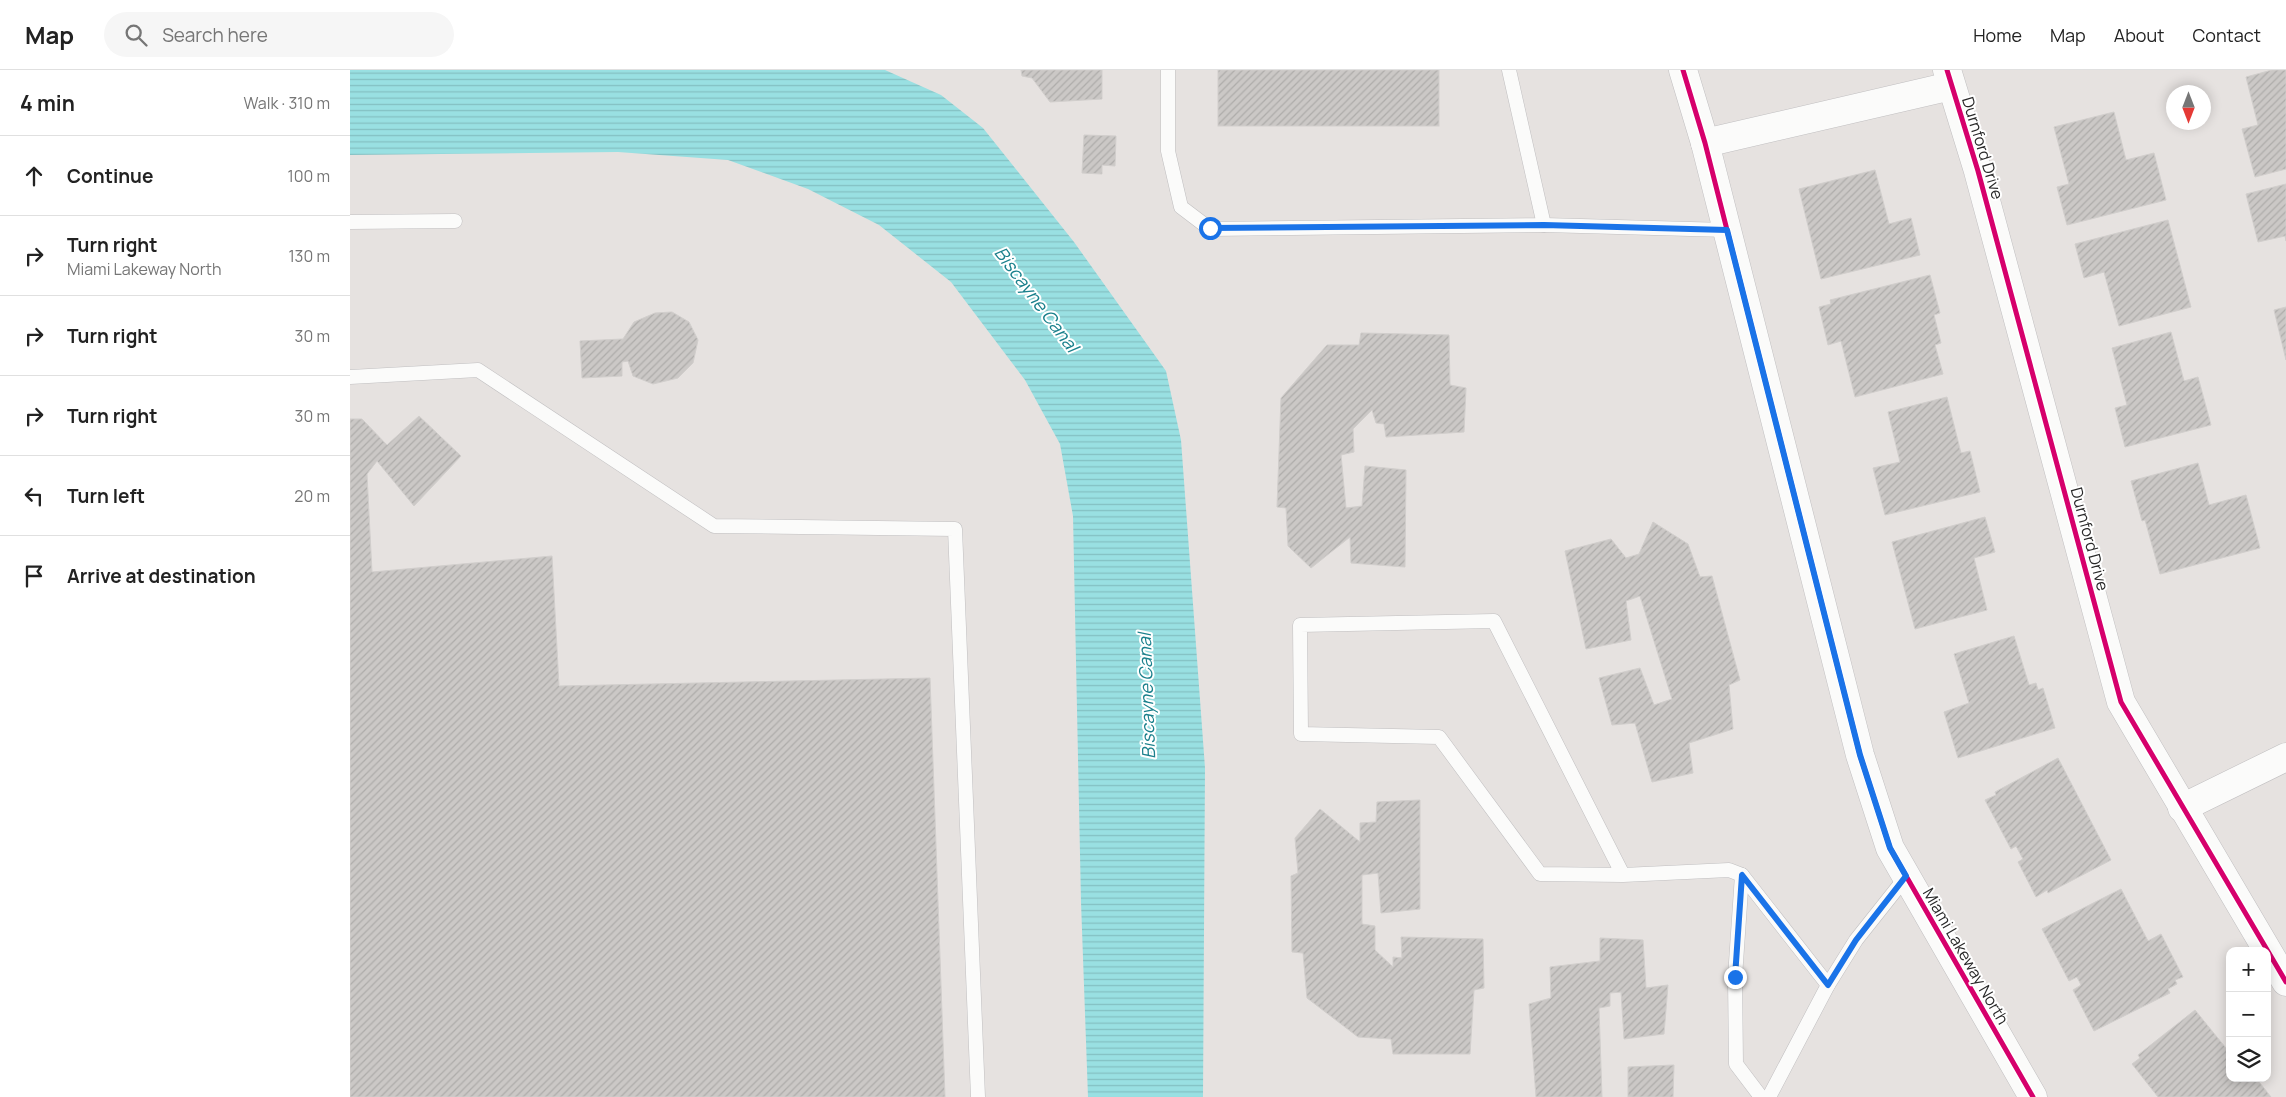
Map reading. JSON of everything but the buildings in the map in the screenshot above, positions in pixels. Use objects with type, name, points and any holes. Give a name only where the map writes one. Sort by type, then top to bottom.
[{"type":"street","name":"Miami Lakeway North","points":[[1683,70],[1705,143],[1860,755],[1890,848],[2033,1097]]},
{"type":"street","name":"Durnford Drive","points":[[1705,143],[1949,78],[1978,171],[2121,702],[2286,982]]},
{"type":"street","points":[[2182,808],[2286,757]]},
{"type":"lane","points":[[1168,70],[1168,151],[1182,207],[1210,228],[1544,225],[1727,230]]},
{"type":"lane","points":[[1509,70],[1544,225]]},
{"type":"lane","points":[[350,222],[455,221]]},
{"type":"lane","points":[[350,377],[478,370],[714,526],[956,529],[978,1097]]},
{"type":"lane","points":[[1623,875],[1494,621],[1300,625],[1302,734],[1439,737],[1540,874],[1623,875],[1729,870],[1742,875],[1828,985]]},
{"type":"lane","points":[[1742,875],[1735,977],[1736,1064],[1761,1097]]},
{"type":"lane","points":[[1769,1097],[1828,985],[1856,940],[1906,876]]},
{"type":"water","name":"Biscayne Canal","points":[[350,70],[885,70],[941,95],[983,128],[1074,242],[1166,371],[1181,440],[1205,768],[1203,1097],[1088,1097],[1081,902],[1073,516],[1060,444],[1025,380],[951,282],[879,225],[808,189],[728,160],[618,152],[350,155]]},
{"type":"cycle path","points":[[1683,70],[1705,143],[1860,755],[1890,848],[2033,1097]]},
{"type":"cycle path","points":[[1947,70],[1978,171],[2121,702],[2286,982]]},
{"type":"route","points":[[1210,228],[1544,225],[1727,230],[1860,755],[1890,848],[1906,876],[1856,940],[1828,985],[1742,875],[1735,977]]}]
